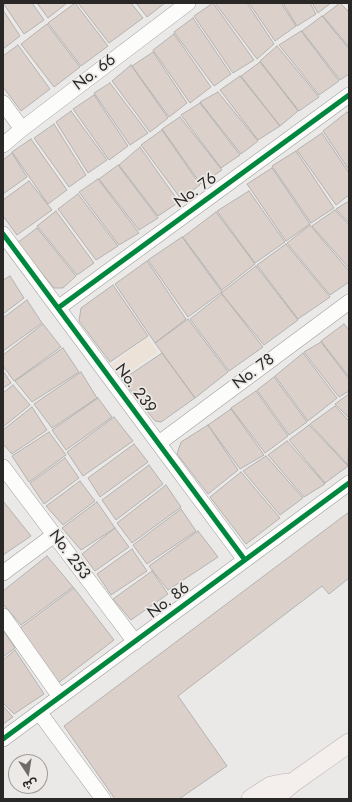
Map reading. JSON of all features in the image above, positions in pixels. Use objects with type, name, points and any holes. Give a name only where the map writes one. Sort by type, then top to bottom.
[{"type":"main road","points":[[273,799],[295,781],[349,743]]},
{"type":"main road","points":[[251,799],[271,786],[295,781]]},
{"type":"street","name":"No. 66","points":[[3,145],[188,3]]},
{"type":"street","name":"No. 76","points":[[58,308],[349,95]]},
{"type":"street","points":[[3,103],[22,129]]},
{"type":"street","name":"No. 239","points":[[3,234],[245,560]]},
{"type":"street","name":"No. 78","points":[[159,443],[349,302]]},
{"type":"street","name":"No. 253","points":[[3,467],[135,642]]},
{"type":"street","name":"No. 86","points":[[3,739],[349,483]]},
{"type":"street","points":[[3,573],[54,535]]},
{"type":"street","points":[[3,616],[60,697]]},
{"type":"street","points":[[39,712],[103,799]]},
{"type":"shaded area","points":[[148,337],[158,352],[120,379],[111,365]]},
{"type":"building","points":[[3,3],[32,3],[44,20],[24,34]]},
{"type":"building","points":[[37,3],[67,3],[48,18]]},
{"type":"building","points":[[75,3],[108,46],[81,66],[48,23]]},
{"type":"building","points":[[78,3],[131,3],[143,18],[109,43]]},
{"type":"building","points":[[136,3],[165,3],[147,17]]},
{"type":"building","points":[[213,3],[254,60],[233,73],[194,16]]},
{"type":"building","points":[[215,3],[247,3],[274,44],[257,59]]},
{"type":"building","points":[[249,3],[281,3],[296,26],[275,41]]},
{"type":"building","points":[[283,3],[310,3],[316,14],[297,26]]},
{"type":"building","points":[[312,3],[331,3],[318,13]]},
{"type":"building","points":[[340,3],[349,12],[349,47],[323,16]]},
{"type":"building","points":[[3,10],[20,36],[3,49]]},
{"type":"building","points":[[322,16],[349,49],[349,74],[340,80],[302,31]]},
{"type":"building","points":[[193,18],[231,74],[214,86],[174,32]]},
{"type":"building","points":[[47,24],[80,67],[54,87],[21,44]]},
{"type":"building","points":[[301,31],[339,81],[319,95],[279,45]]},
{"type":"building","points":[[174,34],[211,87],[190,103],[153,50]]},
{"type":"building","points":[[18,45],[50,89],[21,111],[3,87],[3,56]]},
{"type":"building","points":[[277,46],[319,97],[299,111],[260,61]]},
{"type":"building","points":[[153,52],[187,103],[169,117],[132,66]]},
{"type":"building","points":[[260,62],[298,111],[280,126],[241,76]]},
{"type":"building","points":[[131,65],[168,118],[150,132],[112,81]]},
{"type":"building","points":[[240,76],[280,126],[258,140],[220,90]]},
{"type":"building","points":[[110,83],[148,133],[130,145],[94,93]]},
{"type":"building","points":[[218,92],[258,141],[241,154],[200,102]]},
{"type":"building","points":[[94,95],[128,146],[109,160],[73,109]]},
{"type":"building","points":[[200,103],[240,155],[221,168],[181,115]]},
{"type":"building","points":[[71,111],[107,160],[88,173],[56,122]]},
{"type":"building","points":[[347,112],[349,115],[349,170],[323,131]]},
{"type":"building","points":[[180,117],[222,170],[201,184],[162,129]]},
{"type":"building","points":[[54,124],[86,175],[69,187],[34,138]]},
{"type":"building","points":[[162,130],[200,185],[181,199],[141,145]]},
{"type":"building","points":[[322,133],[349,173],[349,195],[336,205],[297,150]]},
{"type":"building","points":[[31,139],[67,190],[48,204],[12,152]]},
{"type":"building","points":[[140,147],[179,202],[158,216],[119,165]]},
{"type":"building","points":[[296,151],[334,208],[311,223],[272,166]]},
{"type":"building","points":[[12,153],[27,177],[3,194],[3,160]]},
{"type":"building","points":[[118,165],[158,218],[139,230],[99,179]]},
{"type":"building","points":[[272,168],[310,224],[286,241],[247,184]]},
{"type":"building","points":[[98,179],[139,233],[119,245],[79,192]]},
{"type":"building","points":[[29,181],[52,210],[17,235],[3,216],[3,200]]},
{"type":"building","points":[[249,191],[285,242],[255,263],[217,211]]},
{"type":"building","points":[[78,194],[118,246],[96,260],[58,209]]},
{"type":"building","points":[[349,201],[349,223],[336,209]]},
{"type":"building","points":[[335,210],[349,225],[349,268],[312,226]]},
{"type":"building","points":[[56,211],[94,263],[77,275],[37,226]]},
{"type":"building","points":[[216,212],[255,264],[222,290],[183,237]]},
{"type":"building","points":[[310,225],[349,271],[349,282],[330,295],[287,243]]},
{"type":"building","points":[[37,228],[76,276],[63,288],[54,288],[17,243]]},
{"type":"building","points":[[182,237],[222,292],[188,317],[148,260]]},
{"type":"building","points":[[286,244],[330,297],[298,319],[257,265]]},
{"type":"building","points":[[147,261],[186,319],[155,343],[115,284]]},
{"type":"building","points":[[256,266],[298,320],[264,345],[221,293]]},
{"type":"building","points":[[10,276],[24,298],[3,314],[3,280]]},
{"type":"building","points":[[113,285],[148,336],[110,362],[79,321],[81,308]]},
{"type":"building","points":[[222,294],[263,347],[229,371],[190,319]]},
{"type":"building","points":[[27,300],[42,323],[3,351],[3,318]]},
{"type":"building","points":[[188,319],[228,372],[195,398],[155,343]]},
{"type":"building","points":[[43,324],[61,347],[14,381],[3,366],[3,355]]},
{"type":"building","points":[[344,324],[349,330],[349,377],[321,341]]},
{"type":"building","points":[[321,342],[349,379],[349,391],[339,397],[304,352]]},
{"type":"building","points":[[63,348],[79,372],[32,402],[15,381]]},
{"type":"building","points":[[162,353],[195,398],[161,422],[155,421],[122,380]]},
{"type":"building","points":[[303,353],[337,398],[308,421],[275,376]]},
{"type":"building","points":[[3,371],[11,383],[3,388]]},
{"type":"building","points":[[81,372],[97,398],[52,428],[34,404]]},
{"type":"building","points":[[274,377],[307,422],[289,435],[257,390]]},
{"type":"building","points":[[13,385],[30,405],[3,427],[3,393]]},
{"type":"building","points":[[256,391],[288,436],[265,453],[231,408]]},
{"type":"building","points":[[349,394],[349,418],[335,404]]},
{"type":"building","points":[[98,398],[112,417],[66,450],[52,430]]},
{"type":"building","points":[[335,406],[349,421],[348,465],[310,424]]},
{"type":"building","points":[[32,407],[47,430],[12,454],[3,444],[3,430]]},
{"type":"building","points":[[231,409],[264,455],[240,469],[208,425]]},
{"type":"building","points":[[114,417],[133,441],[83,476],[67,452]]},
{"type":"building","points":[[208,425],[238,470],[208,494],[177,454],[181,442]]},
{"type":"building","points":[[309,425],[348,466],[325,483],[289,440]]},
{"type":"building","points":[[49,432],[66,455],[29,482],[12,456]]},
{"type":"building","points":[[287,441],[325,484],[304,497],[268,455]]},
{"type":"building","points":[[134,444],[148,462],[100,497],[88,478]]},
{"type":"building","points":[[266,456],[303,498],[280,515],[243,471]]},
{"type":"building","points":[[65,458],[79,478],[44,504],[30,483]]},
{"type":"building","points":[[149,465],[163,484],[116,520],[102,500]]},
{"type":"building","points":[[241,472],[280,518],[246,544],[210,497]]},
{"type":"building","points":[[80,481],[95,501],[63,525],[46,506]]},
{"type":"building","points":[[166,485],[181,507],[132,543],[117,523]]},
{"type":"building","points":[[3,501],[31,536],[3,555]]},
{"type":"building","points":[[97,502],[115,528],[81,550],[62,528]]},
{"type":"building","points":[[181,509],[196,531],[147,564],[133,545]]},
{"type":"building","points":[[349,512],[349,578],[329,594],[322,586],[178,696],[227,766],[179,799],[115,799],[64,726]]},
{"type":"building","points":[[115,528],[129,547],[95,571],[82,554]]},
{"type":"building","points":[[198,531],[218,557],[168,590],[149,566]]},
{"type":"building","points":[[132,549],[147,571],[111,595],[97,574]]},
{"type":"building","points":[[47,556],[73,587],[21,625],[3,604],[3,591]]},
{"type":"building","points":[[152,571],[168,594],[131,620],[113,599]]},
{"type":"building","points":[[74,588],[114,640],[58,683],[20,628]]},
{"type":"building","points":[[3,630],[15,648],[3,657]]},
{"type":"building","points":[[15,650],[44,694],[14,714],[3,703],[3,660]]},
{"type":"building","points":[[3,706],[13,717],[3,724]]},
{"type":"cycle path","points":[[58,308],[349,95]]},
{"type":"cycle path","points":[[3,234],[245,560]]},
{"type":"cycle path","points":[[3,739],[349,483]]}]
